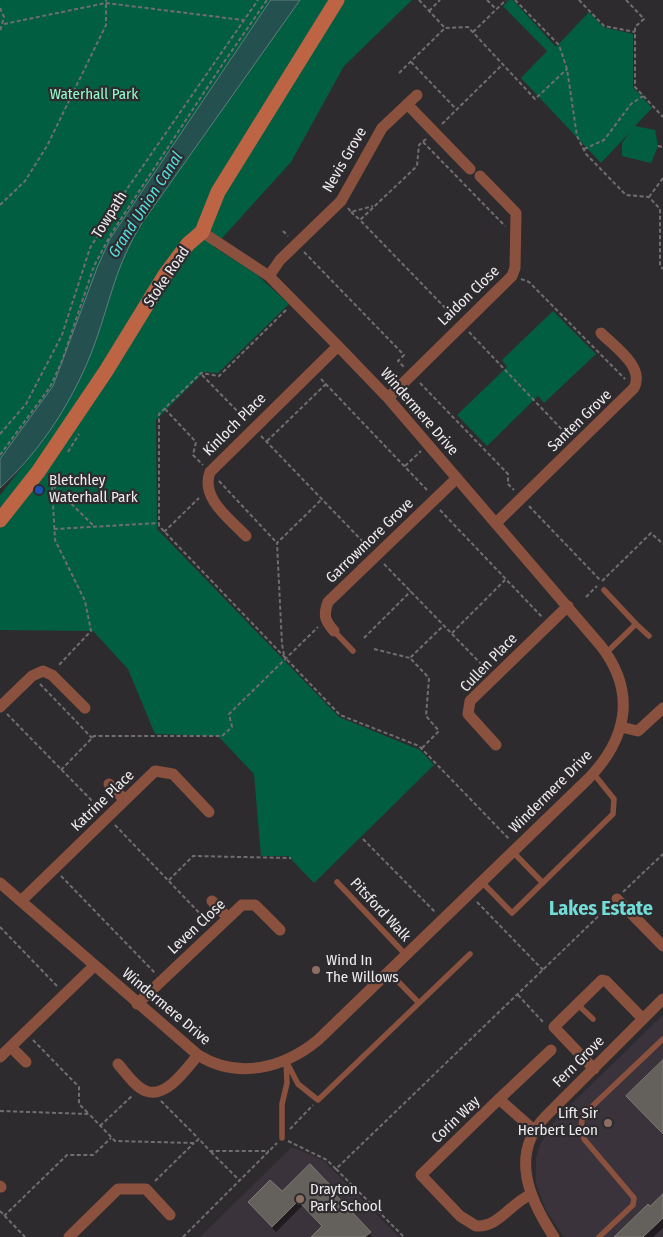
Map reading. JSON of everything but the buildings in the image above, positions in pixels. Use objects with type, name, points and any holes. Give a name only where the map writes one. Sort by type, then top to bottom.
[{"type":"street","name":"Stoke Road","points":[[0,520],[38,472],[120,350],[165,274],[188,244],[202,232],[218,192],[337,0]]},
{"type":"street","name":"Nevis Grove","points":[[269,276],[280,260],[341,201],[382,128],[418,95]]},
{"type":"street","points":[[407,104],[435,130],[470,168]]},
{"type":"street","name":"Laidon Close","points":[[388,398],[461,324],[512,276],[515,268],[516,212],[480,176]]},
{"type":"street","name":"Windermere Drive","points":[[0,883],[137,1004],[198,1055],[218,1064],[245,1069],[268,1067],[286,1061],[318,1040],[389,972],[594,773],[611,751],[621,727],[623,705],[621,686],[615,667],[568,606],[388,398],[295,301],[269,276],[202,232]]},
{"type":"street","name":"Santen Grove","points":[[496,523],[634,388],[637,379],[633,367],[601,333]]},
{"type":"street","name":"Kinloch Place","points":[[208,489],[210,472],[338,346]]},
{"type":"street","name":"Garrowmore Grove","points":[[326,621],[324,612],[328,602],[457,478]]},
{"type":"street","points":[[208,489],[214,502],[246,536]]},
{"type":"street","name":"Cullen Place","points":[[496,745],[468,714],[470,701],[568,606]]},
{"type":"street","points":[[326,621],[334,631]]},
{"type":"street","points":[[0,707],[32,676],[43,671],[52,675],[85,708]]},
{"type":"street","points":[[621,727],[638,732],[663,708]]},
{"type":"street","name":"Katrine Place","points":[[21,901],[155,772],[173,774],[210,812]]},
{"type":"street","points":[[109,784],[125,800]]},
{"type":"street","points":[[616,899],[663,946]]},
{"type":"street","points":[[212,901],[228,918]]},
{"type":"street","name":"Leven Close","points":[[137,1004],[242,905],[255,905],[280,930]]},
{"type":"street","points":[[0,1057],[94,966]]},
{"type":"street","points":[[594,1069],[554,1027],[602,980],[606,980],[643,1019]]},
{"type":"street","name":"Fern Grove","points":[[554,1237],[530,1196],[526,1165],[535,1131],[542,1120],[663,1000]]},
{"type":"street","points":[[11,1047],[26,1062]]},
{"type":"street","points":[[499,1099],[551,1050]]},
{"type":"street","points":[[118,1064],[140,1088],[146,1092],[157,1092],[167,1087],[198,1055]]},
{"type":"street","name":"Corin Way","points":[[530,1196],[516,1202],[491,1224],[476,1226],[460,1216],[421,1175],[499,1099],[535,1131]]},
{"type":"street","points":[[69,1237],[118,1189],[146,1189],[170,1215]]},
{"type":"lane","points":[[604,590],[649,636]]},
{"type":"lane","points":[[606,653],[636,624]]},
{"type":"lane","points":[[334,631],[353,650]]},
{"type":"lane","points":[[482,882],[512,913],[543,883],[614,812],[614,799],[594,773]]},
{"type":"lane","points":[[515,849],[543,883]]},
{"type":"lane","name":"Pitsford Walk","points":[[337,882],[406,955]]},
{"type":"lane","points":[[286,1061],[298,1084],[318,1100],[470,954]]},
{"type":"lane","points":[[389,972],[419,1003]]},
{"type":"lane","points":[[577,1004],[594,1018]]},
{"type":"lane","points":[[599,1237],[633,1205],[634,1198],[584,1139],[581,1126],[583,1115],[663,1039]]},
{"type":"lane","points":[[282,1138],[282,1104],[287,1083],[286,1061]]},
{"type":"path","points":[[0,434],[26,404],[62,335],[90,248],[127,190],[258,0]]},
{"type":"path","name":"Towpath","points":[[0,455],[50,387],[62,361],[94,266],[111,234],[222,65],[268,0]]},
{"type":"path","points":[[419,0],[445,28]]},
{"type":"path","points":[[429,11],[440,0]]},
{"type":"path","points":[[487,0],[496,10]]},
{"type":"path","points":[[472,32],[506,0]]},
{"type":"path","points":[[515,0],[559,45],[567,69],[577,136],[584,149],[626,196],[649,197],[660,209],[660,266],[663,269]]},
{"type":"path","points":[[579,0],[604,26],[635,32]]},
{"type":"path","points":[[626,0],[644,19],[635,27],[635,88],[663,117]]},
{"type":"path","points":[[4,24],[106,2],[244,21]]},
{"type":"path","points":[[0,205],[25,181],[47,146],[106,25],[106,2]]},
{"type":"path","points":[[0,8],[4,18],[4,24],[0,31]]},
{"type":"path","points":[[399,73],[445,28],[468,27],[535,98],[567,69]]},
{"type":"path","points":[[411,62],[457,110]]},
{"type":"path","points":[[360,220],[417,166],[419,145],[503,64]]},
{"type":"path","points":[[584,149],[604,140],[632,104],[643,96]]},
{"type":"path","points":[[423,142],[516,237]]},
{"type":"path","points":[[658,146],[663,147]]},
{"type":"path","points":[[649,197],[663,178]]},
{"type":"path","points":[[341,201],[577,445]]},
{"type":"path","points":[[351,212],[375,205]]},
{"type":"path","points":[[283,231],[404,355],[398,361],[508,474],[508,484],[601,581]]},
{"type":"path","points":[[512,276],[529,282],[634,388]]},
{"type":"path","points":[[200,373],[219,376],[295,301]]},
{"type":"path","points":[[313,370],[405,466],[506,580],[549,624]]},
{"type":"path","points":[[200,373],[493,677]]},
{"type":"path","points":[[200,373],[159,414],[159,523],[164,532],[340,715],[422,748],[515,849]]},
{"type":"path","points":[[266,441],[326,384]]},
{"type":"path","points":[[405,466],[428,444]]},
{"type":"path","points":[[38,472],[95,527]]},
{"type":"path","points":[[52,486],[55,540],[85,600],[91,631],[63,659],[52,675]]},
{"type":"path","points":[[164,532],[208,489]]},
{"type":"path","points":[[285,657],[282,644],[277,544],[323,499]]},
{"type":"path","points":[[54,529],[159,523]]},
{"type":"path","points":[[586,597],[651,532],[663,544]]},
{"type":"path","points":[[452,633],[506,580]]},
{"type":"path","points":[[364,638],[411,591]]},
{"type":"path","points":[[61,770],[94,736],[222,736],[232,726],[229,714],[285,657],[326,621]]},
{"type":"path","points":[[410,658],[444,625]]},
{"type":"path","points":[[374,648],[410,658],[429,678],[426,716],[439,731],[422,748]]},
{"type":"path","points":[[32,676],[92,738]]},
{"type":"path","points":[[362,839],[442,920]]},
{"type":"path","points":[[336,1169],[663,854]]},
{"type":"path","points":[[168,880],[193,856],[291,858]]},
{"type":"path","points":[[54,869],[162,980]]},
{"type":"path","points":[[477,902],[543,970]]},
{"type":"path","points":[[0,927],[65,995]]},
{"type":"path","points":[[26,1032],[78,1087],[80,1104],[115,1141],[194,1143]]},
{"type":"path","points":[[100,1126],[140,1088]]},
{"type":"path","points":[[157,1092],[159,1098],[239,1180]]},
{"type":"path","points":[[183,1237],[318,1100]]},
{"type":"path","points":[[0,1111],[89,1114]]},
{"type":"path","points":[[4,1216],[67,1155],[93,1155],[111,1138]]},
{"type":"path","points":[[282,1138],[327,1160],[404,1237]]},
{"type":"path","points":[[146,1189],[199,1139]]},
{"type":"path","points":[[210,1151],[269,1151]]},
{"type":"path","points":[[0,1211],[25,1237]]},
{"type":"shaded area","name":"Lift Sir Herbert Leon","points":[[663,1015],[663,1237],[564,1237],[546,1210],[536,1183],[536,1158],[541,1143],[556,1119]]},
{"type":"shaded area","name":"Drayton Park School","points":[[292,1147],[324,1161],[399,1237],[200,1237]]},
{"type":"green space","name":"Waterhall Park","points":[[0,0],[271,0],[110,239],[97,268],[53,386],[0,459]]},
{"type":"green space","points":[[300,0],[412,0],[344,66],[291,162],[214,247],[256,274],[289,304],[218,373],[204,372],[156,420],[157,529],[339,717],[420,750],[434,765],[314,883],[288,856],[261,856],[254,774],[218,736],[155,734],[128,669],[93,631],[0,630],[0,495],[44,439],[81,376],[95,344],[116,275],[126,250],[142,223]]},
{"type":"green space","points":[[509,0],[513,0],[556,47],[589,12],[603,27],[633,34],[633,87],[652,108],[635,126],[655,130],[658,146],[651,163],[622,156],[622,143],[631,131],[601,163],[521,78],[547,51],[503,6]]},
{"type":"green space","points":[[553,311],[596,354],[544,403],[538,396],[487,446],[457,415],[507,367],[502,360]]},
{"type":"water","name":"Grand Union Canal","points":[[271,0],[300,0],[142,223],[126,253],[95,343],[68,402],[30,457],[0,488],[0,459],[53,386],[97,268],[110,239]]},
{"type":"place","name":"Bletchley Waterhall Park","points":[[39,490]]},
{"type":"place","name":"Wind In The Willows","points":[[316,970]]},
{"type":"place","name":"Lift Sir Herbert Leon","points":[[608,1123]]},
{"type":"place","name":"Drayton Park School","points":[[300,1199]]},
{"type":"district","name":"Lakes Estate","points":[[601,909]]}]
